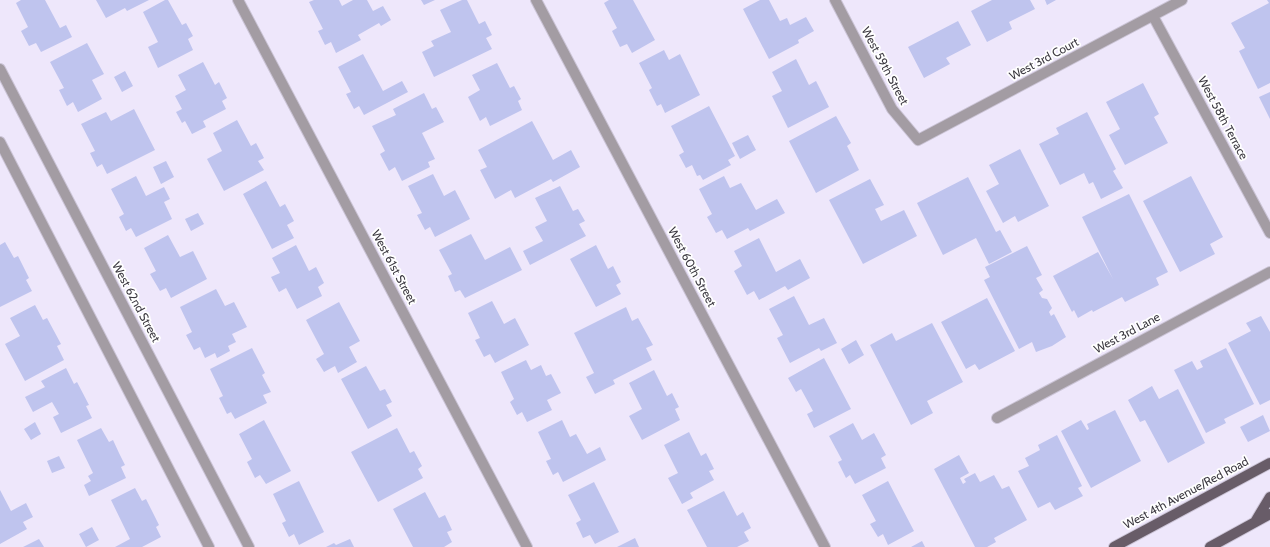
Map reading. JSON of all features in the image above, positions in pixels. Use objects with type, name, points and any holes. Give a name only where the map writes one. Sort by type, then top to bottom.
[{"type":"main road","name":"West 4th Avenue/Red Road","points":[[1114,547],[1270,463]]},
{"type":"main road","points":[[1255,522],[1270,497]]},
{"type":"main road","points":[[1210,547],[1270,514]]},
{"type":"street","name":"West 61st Street","points":[[238,0],[527,547]]},
{"type":"street","name":"West 60th Street","points":[[536,0],[825,547]]},
{"type":"street","name":"West 59th Street","points":[[836,0],[892,110],[918,140]]},
{"type":"street","name":"West 3rd Court","points":[[918,140],[1182,0]]},
{"type":"street","name":"West 58th Terrace","points":[[1153,16],[1270,233]]},
{"type":"street","name":"West 62nd Street","points":[[0,70],[249,547]]},
{"type":"street","points":[[0,142],[209,547]]},
{"type":"street","name":"West 3rd Lane","points":[[996,418],[1270,272]]},
{"type":"building","points":[[21,0],[45,0],[60,28],[66,25],[72,37],[41,52],[36,43],[29,46],[21,31],[28,27],[16,3]]},
{"type":"building","points":[[96,0],[149,0],[127,11],[125,8],[106,18]]},
{"type":"building","points":[[165,0],[168,0],[182,25],[186,23],[193,36],[188,39],[193,50],[158,68],[148,47],[158,42],[143,12]]},
{"type":"building","points":[[314,0],[339,0],[342,6],[353,0],[367,0],[373,11],[383,6],[391,20],[381,26],[379,23],[358,35],[361,40],[336,53],[331,42],[325,45],[318,31],[323,29],[309,2]]},
{"type":"building","points":[[421,0],[435,0],[424,5]]},
{"type":"building","points":[[462,0],[467,0],[479,24],[485,21],[492,35],[486,38],[492,49],[434,77],[422,52],[434,46],[431,41],[451,32],[440,10]]},
{"type":"building","points":[[609,0],[633,0],[655,40],[632,53],[627,44],[620,47],[612,31],[617,28],[604,3]]},
{"type":"building","points":[[760,0],[769,0],[780,21],[787,18],[790,25],[806,17],[814,31],[798,40],[799,43],[769,59],[743,9]]},
{"type":"building","points":[[992,0],[1030,0],[1035,9],[1009,22],[1012,29],[987,42],[971,11]]},
{"type":"building","points":[[1045,0],[1056,0],[1047,5]]},
{"type":"building","points":[[1267,0],[1270,0],[1270,83],[1258,89],[1239,51],[1245,48],[1231,23],[1269,3]]},
{"type":"building","points":[[958,21],[971,45],[946,58],[950,64],[924,78],[908,47]]},
{"type":"building","points":[[87,43],[104,74],[92,80],[102,99],[78,112],[73,102],[67,106],[59,90],[64,88],[50,62]]},
{"type":"building","points":[[664,50],[669,60],[680,54],[700,95],[665,113],[661,104],[657,106],[649,90],[652,88],[639,63]]},
{"type":"building","points":[[363,54],[383,91],[402,81],[408,92],[364,115],[359,106],[354,109],[346,94],[351,92],[338,67]]},
{"type":"building","points":[[796,59],[809,85],[816,81],[829,107],[788,128],[772,96],[782,91],[772,72]]},
{"type":"building","points":[[203,62],[215,85],[219,82],[227,98],[222,101],[226,109],[203,121],[206,127],[192,134],[185,121],[182,123],[176,112],[182,109],[175,96],[186,90],[178,75]]},
{"type":"building","points":[[497,63],[510,88],[514,86],[521,99],[518,101],[522,110],[490,126],[486,117],[480,121],[468,97],[480,90],[472,75]]},
{"type":"building","points":[[125,71],[133,86],[122,92],[114,77]]},
{"type":"building","points":[[1143,83],[1159,114],[1154,117],[1168,143],[1125,165],[1109,135],[1120,129],[1106,102]]},
{"type":"building","points":[[1270,92],[1270,119],[1259,97]]},
{"type":"building","points":[[424,93],[432,109],[436,107],[444,122],[422,133],[435,159],[428,162],[430,167],[402,181],[395,167],[389,171],[380,154],[385,151],[372,126],[396,115],[393,109]]},
{"type":"building","points":[[709,106],[735,156],[728,160],[731,165],[703,180],[700,175],[697,176],[692,165],[686,168],[679,155],[684,152],[671,126]]},
{"type":"building","points":[[134,109],[155,150],[107,174],[102,164],[97,167],[90,153],[95,151],[81,124],[106,112],[111,121]]},
{"type":"building","points":[[1087,112],[1116,169],[1113,171],[1123,188],[1101,199],[1093,182],[1089,184],[1084,173],[1060,185],[1039,144],[1059,134],[1056,128]]},
{"type":"building","points":[[836,116],[851,143],[847,146],[859,170],[816,193],[789,141]]},
{"type":"building","points":[[237,120],[251,146],[256,143],[264,158],[258,161],[264,170],[224,191],[207,159],[222,151],[213,133]]},
{"type":"building","points":[[532,121],[553,160],[571,150],[580,167],[553,182],[551,179],[515,198],[511,190],[495,199],[480,170],[487,167],[478,150]]},
{"type":"building","points":[[748,135],[756,150],[740,159],[732,143]]},
{"type":"building","points":[[1020,149],[1049,206],[1018,222],[1015,216],[1003,223],[986,191],[999,184],[989,165]]},
{"type":"building","points":[[166,161],[174,177],[161,184],[153,167]]},
{"type":"building","points":[[433,174],[444,196],[455,190],[470,219],[435,237],[430,227],[425,230],[417,215],[422,213],[408,186]]},
{"type":"building","points":[[136,176],[146,196],[164,187],[170,199],[164,202],[172,219],[136,237],[131,228],[126,231],[119,217],[124,214],[111,189]]},
{"type":"building","points":[[724,176],[730,188],[741,183],[756,210],[777,199],[785,213],[750,231],[748,228],[727,239],[722,230],[716,233],[707,217],[712,214],[699,189]]},
{"type":"building","points":[[1191,176],[1223,237],[1210,244],[1215,254],[1180,272],[1143,201]]},
{"type":"building","points":[[968,177],[996,232],[1000,230],[1012,252],[989,264],[976,238],[943,255],[917,203]]},
{"type":"building","points":[[870,179],[884,205],[875,209],[881,221],[904,210],[917,236],[863,264],[829,200]]},
{"type":"building","points":[[266,181],[280,207],[285,204],[294,221],[287,225],[294,238],[272,249],[243,194]]},
{"type":"building","points":[[560,186],[573,211],[578,209],[585,221],[579,224],[586,236],[530,265],[523,251],[543,241],[535,227],[547,221],[535,198]]},
{"type":"building","points":[[1129,194],[1168,272],[1156,278],[1159,285],[1125,302],[1122,297],[1078,318],[1074,310],[1072,312],[1053,276],[1098,252],[1113,279],[1082,217]]},
{"type":"building","points":[[198,213],[204,224],[191,231],[185,219]]},
{"type":"building","points":[[471,234],[485,260],[510,247],[522,270],[465,298],[460,290],[455,292],[448,276],[452,274],[439,250]]},
{"type":"building","points":[[168,235],[180,257],[193,251],[207,279],[171,298],[166,288],[160,291],[150,274],[156,271],[144,248]]},
{"type":"building","points":[[759,238],[776,272],[800,259],[810,278],[788,290],[785,286],[759,300],[754,291],[747,295],[734,271],[742,266],[734,251]]},
{"type":"building","points":[[5,242],[14,258],[18,256],[29,278],[26,280],[32,291],[0,307],[0,245]]},
{"type":"building","points":[[296,245],[309,271],[316,267],[324,283],[318,287],[322,296],[297,309],[286,288],[279,292],[271,277],[280,273],[272,258]]},
{"type":"building","points":[[596,245],[608,269],[613,266],[621,282],[616,285],[621,294],[596,307],[570,259]]},
{"type":"building","points":[[1027,246],[1042,275],[1036,278],[1043,290],[1039,293],[1042,298],[1047,299],[1052,308],[1049,312],[1051,316],[1054,314],[1066,337],[1052,346],[1036,352],[1032,342],[1019,349],[984,280],[990,277],[985,267]]},
{"type":"building","points":[[216,289],[225,306],[234,302],[247,327],[232,334],[236,342],[228,346],[230,351],[217,358],[215,353],[205,358],[200,347],[194,350],[186,335],[192,332],[180,307]]},
{"type":"building","points":[[794,296],[809,325],[824,318],[837,343],[821,351],[819,348],[790,363],[777,338],[783,335],[769,309]]},
{"type":"building","points":[[987,298],[1015,351],[979,370],[975,364],[966,369],[941,322]]},
{"type":"building","points":[[492,301],[504,324],[515,318],[529,345],[495,363],[490,354],[484,357],[475,340],[480,338],[468,313]]},
{"type":"building","points":[[339,302],[360,341],[349,347],[357,362],[338,373],[335,366],[324,372],[316,359],[324,354],[306,320]]},
{"type":"building","points":[[35,305],[43,320],[47,318],[61,344],[57,346],[64,360],[25,381],[5,344],[20,336],[10,318]]},
{"type":"building","points":[[626,307],[632,321],[638,318],[653,345],[646,348],[652,360],[613,380],[615,384],[595,394],[586,377],[594,373],[574,333]]},
{"type":"building","points":[[1261,316],[1270,332],[1270,400],[1260,405],[1228,343],[1251,331],[1246,323]]},
{"type":"building","points":[[932,323],[963,382],[927,401],[933,413],[911,425],[870,345],[892,333],[896,341]]},
{"type":"building","points":[[856,340],[864,355],[849,364],[841,349]]},
{"type":"building","points":[[252,348],[265,373],[262,375],[271,392],[263,395],[267,403],[235,419],[231,412],[227,414],[219,398],[223,396],[210,369]]},
{"type":"building","points":[[1226,348],[1254,404],[1224,419],[1226,423],[1206,433],[1174,370],[1192,361],[1197,370],[1203,367],[1200,361]]},
{"type":"building","points":[[824,358],[851,409],[814,428],[807,414],[813,411],[801,389],[796,392],[788,378]]},
{"type":"building","points":[[526,360],[531,370],[541,365],[546,376],[551,374],[561,393],[547,400],[552,410],[527,422],[522,412],[517,415],[510,402],[514,399],[501,372]]},
{"type":"building","points":[[366,366],[380,391],[385,389],[392,402],[386,405],[392,416],[368,429],[341,379]]},
{"type":"building","points":[[66,368],[74,384],[77,382],[89,405],[86,406],[92,418],[61,433],[53,417],[59,414],[52,402],[33,412],[25,397],[45,387],[41,381]]},
{"type":"building","points":[[654,370],[667,396],[672,393],[679,407],[675,409],[680,420],[642,440],[629,416],[642,409],[629,383]]},
{"type":"building","points":[[1152,386],[1159,399],[1178,389],[1205,443],[1168,463],[1145,420],[1140,422],[1128,400]]},
{"type":"building","points":[[1115,410],[1141,461],[1091,488],[1061,431],[1081,420],[1087,430],[1089,429],[1087,424]]},
{"type":"building","points":[[1263,415],[1270,431],[1248,442],[1240,427]]},
{"type":"building","points":[[264,420],[291,471],[266,484],[260,475],[255,478],[247,462],[252,459],[239,434]]},
{"type":"building","points":[[562,420],[570,437],[576,434],[587,454],[600,447],[606,460],[563,482],[558,472],[553,475],[546,461],[551,459],[538,432]]},
{"type":"building","points":[[35,422],[41,434],[31,440],[24,429]]},
{"type":"building","points":[[853,423],[862,440],[874,433],[886,455],[881,458],[886,468],[855,484],[850,475],[846,478],[838,462],[842,460],[829,436]]},
{"type":"building","points":[[101,428],[109,442],[113,440],[125,465],[121,467],[126,478],[89,496],[84,485],[91,481],[88,476],[93,473],[77,440]]},
{"type":"building","points":[[397,428],[410,453],[414,451],[422,466],[418,469],[423,478],[378,502],[351,452]]},
{"type":"building","points":[[689,432],[701,456],[706,453],[714,469],[709,471],[714,480],[690,493],[693,498],[682,504],[668,478],[678,473],[664,445]]},
{"type":"building","points":[[1057,435],[1082,486],[1078,488],[1083,496],[1055,510],[1050,502],[1038,508],[1018,471],[1029,466],[1025,458],[1040,450],[1038,445]]},
{"type":"building","points":[[959,455],[969,473],[960,478],[963,484],[966,482],[964,479],[975,473],[980,482],[994,475],[1002,489],[1009,486],[1027,520],[994,538],[996,542],[987,547],[975,547],[934,469]]},
{"type":"building","points":[[59,456],[65,468],[52,473],[47,461]]},
{"type":"building","points":[[299,481],[324,532],[299,545],[294,534],[289,537],[282,523],[286,521],[273,494]]},
{"type":"building","points":[[888,481],[914,531],[888,545],[883,534],[878,537],[870,524],[876,521],[862,495]]},
{"type":"building","points":[[594,482],[619,532],[595,544],[590,535],[583,538],[576,523],[581,520],[568,495]]},
{"type":"building","points":[[135,488],[142,501],[146,499],[159,525],[156,527],[161,537],[142,547],[115,547],[130,539],[111,500]]},
{"type":"building","points":[[0,490],[11,511],[26,503],[33,517],[23,522],[27,529],[0,544]]},
{"type":"building","points":[[724,491],[737,516],[743,512],[751,528],[744,532],[749,541],[737,547],[707,547],[687,510]]},
{"type":"building","points":[[425,492],[439,518],[445,515],[452,530],[447,532],[452,542],[444,547],[413,547],[393,509]]},
{"type":"building","points":[[92,527],[99,540],[86,547],[79,534]]},
{"type":"building","points":[[635,538],[639,547],[617,547]]},
{"type":"building","points":[[39,539],[44,547],[23,547]]},
{"type":"building","points":[[350,539],[354,547],[326,547],[334,543],[336,545]]},
{"type":"building","points":[[922,541],[925,547],[911,547]]}]
